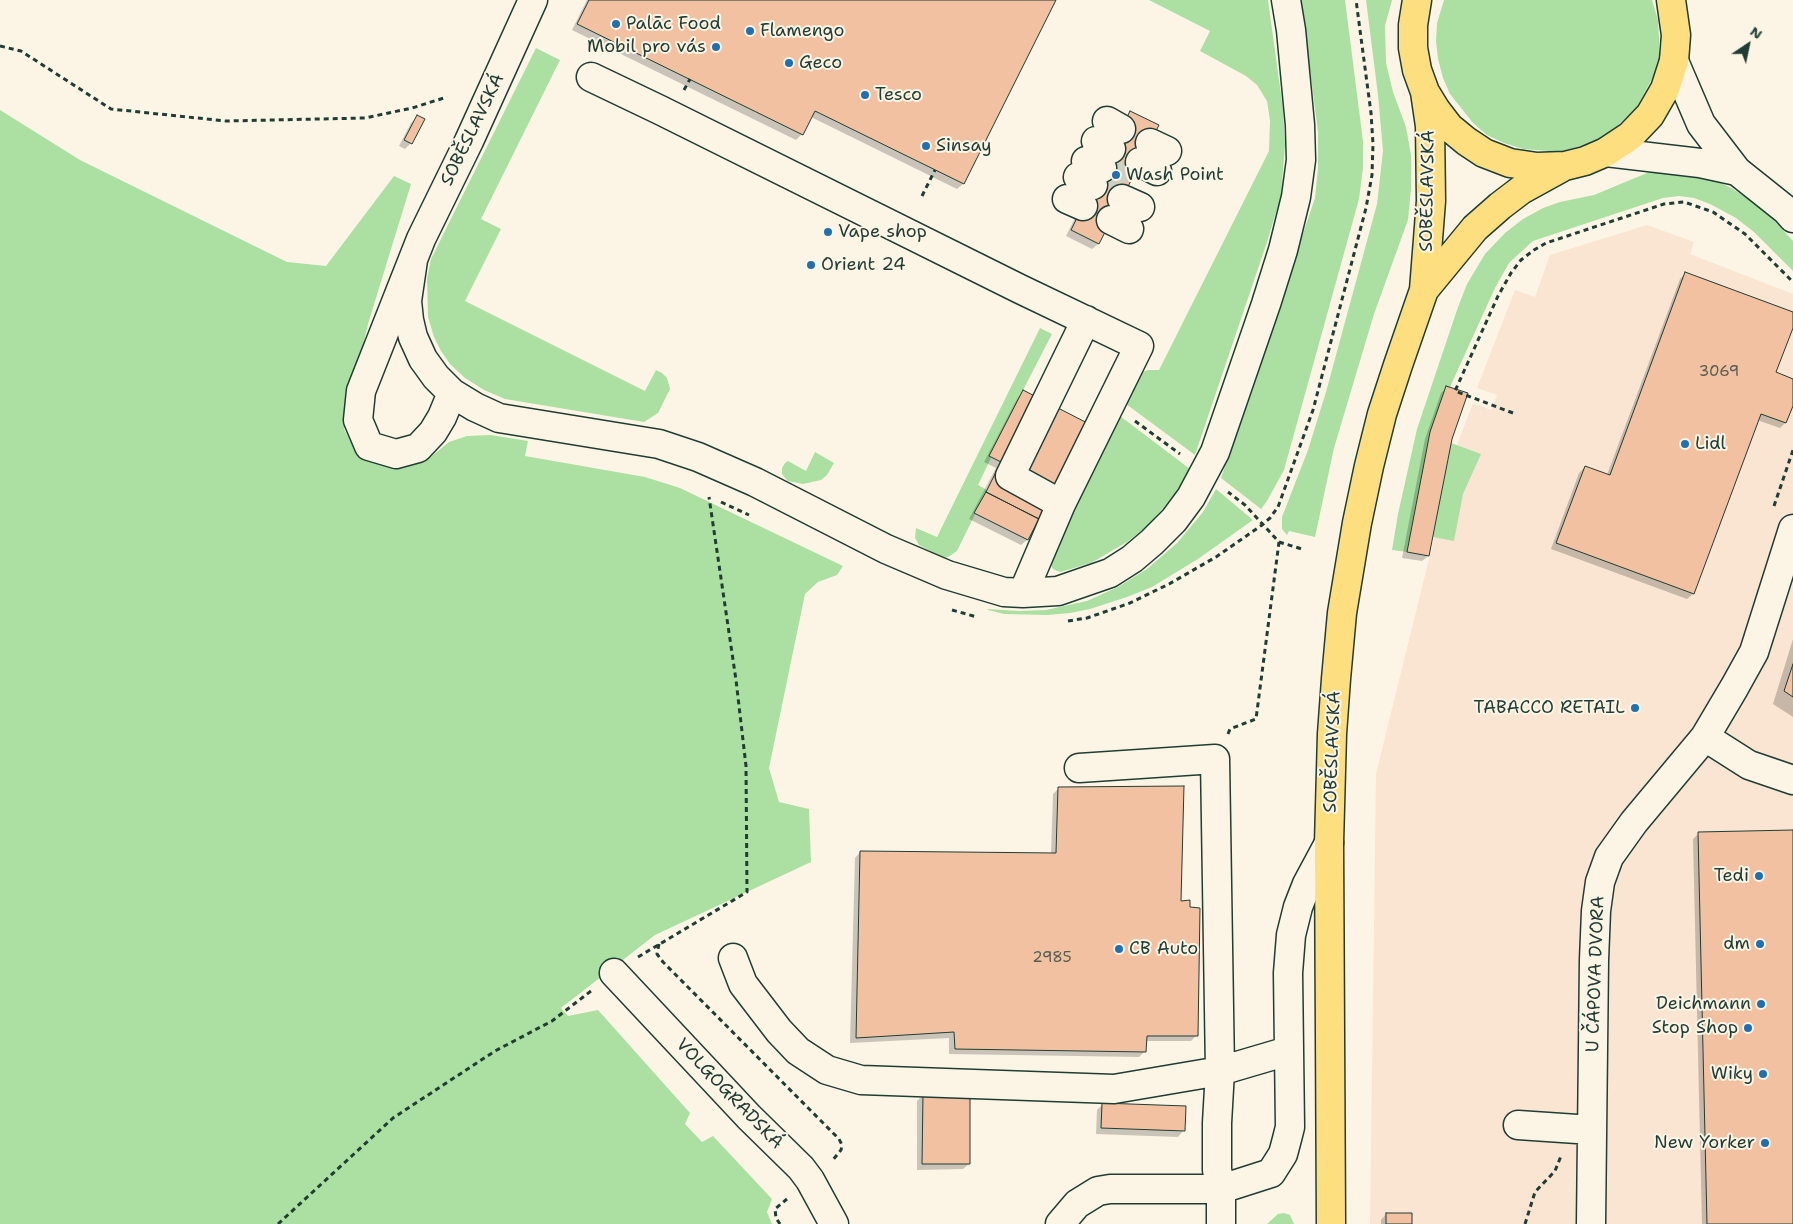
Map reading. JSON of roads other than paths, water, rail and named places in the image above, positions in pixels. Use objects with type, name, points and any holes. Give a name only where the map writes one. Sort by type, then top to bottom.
[{"type":"main road","name":"SOBĚSLAVSKÁ","points":[[1417,0],[1412,24],[1413,48],[1417,70],[1425,92],[1436,110],[1449,127],[1466,142],[1484,153],[1510,163],[1537,167],[1565,166],[1586,161],[1606,152],[1630,136],[1650,115],[1665,89],[1674,61],[1676,34],[1672,3]]},
{"type":"main road","name":"SOBĚSLAVSKÁ","points":[[1331,1224],[1329,843],[1332,734],[1336,680],[1342,613],[1357,523],[1369,466],[1382,414],[1424,290],[1432,201],[1430,126],[1425,92]]},
{"type":"main road","name":"SOBĚSLAVSKÁ","points":[[1424,290],[1475,228],[1500,206],[1521,190],[1565,166]]},
{"type":"street","name":"SOBĚSLAVSKÁ","points":[[414,260],[430,218],[468,142],[534,0]]},
{"type":"street","points":[[414,260],[407,301],[413,337],[423,359],[436,377],[452,393],[475,407],[499,418],[659,444],[755,482],[886,549],[947,576],[1004,592],[1058,591],[1110,573],[1132,559],[1152,542],[1174,520],[1191,497],[1215,452],[1266,304],[1283,250],[1296,197],[1301,160],[1300,125],[1291,30],[1286,0]]},
{"type":"street","name":"SOBĚSLAVSKÁ","points":[[1674,61],[1701,124],[1737,171],[1786,210],[1793,218]]},
{"type":"street","points":[[591,77],[1139,346],[1061,504],[1023,593]]},
{"type":"street","points":[[1606,152],[1700,163],[1737,171]]},
{"type":"street","points":[[414,260],[361,391],[358,420],[369,446],[396,454],[418,448],[433,432],[442,417],[452,393]]},
{"type":"street","points":[[1061,504],[1010,476],[1086,320]]},
{"type":"street","name":"U ČÁPOVA DVORA","points":[[1591,1224],[1594,960],[1596,911],[1600,882],[1609,857],[1619,843],[1705,737],[1754,652],[1793,529]]},
{"type":"street","points":[[1705,737],[1749,765],[1793,780]]},
{"type":"street","points":[[1078,768],[1215,759],[1220,1072],[1217,1170],[1221,1189],[1221,1224]]},
{"type":"street","points":[[1060,1224],[1077,1204],[1098,1191],[1110,1189],[1221,1189],[1271,1173],[1283,1154],[1290,1127],[1288,973],[1290,935],[1307,884],[1329,843]]},
{"type":"street","points":[[733,958],[743,984],[798,1051],[827,1070],[861,1080],[1114,1089],[1220,1072],[1288,1051]]},
{"type":"street","name":"VOLGOGRADSKÁ","points":[[614,972],[749,1117],[801,1168],[810,1180],[834,1224]]},
{"type":"street","points":[[1518,1125],[1592,1130]]},
{"type":"tunnel","points":[[1102,168],[1130,182]]},
{"type":"place","name":"Palāc Food","points":[[616,24]]},
{"type":"place","name":"Flamengo","points":[[750,31]]},
{"type":"place","name":"Mobil pro vás","points":[[716,47]]},
{"type":"place","name":"Geco","points":[[789,63]]},
{"type":"place","name":"Tesco","points":[[865,95]]},
{"type":"place","name":"Sinsay","points":[[926,146]]},
{"type":"place","name":"Wash Point","points":[[1116,175]]},
{"type":"place","name":"Vape shop","points":[[828,232]]},
{"type":"place","name":"Orient 24","points":[[811,265]]},
{"type":"place","name":"Lidl","points":[[1685,444]]},
{"type":"place","name":"TABACCO RETAIL","points":[[1635,708]]},
{"type":"place","name":"Tedi","points":[[1759,876]]},
{"type":"place","name":"dm","points":[[1760,944]]},
{"type":"place","name":"CB Auto","points":[[1119,949]]},
{"type":"place","name":"Deichmann","points":[[1761,1004]]},
{"type":"place","name":"Stop Shop","points":[[1748,1028]]},
{"type":"place","name":"Wiky","points":[[1763,1074]]},
{"type":"place","name":"New Yorker","points":[[1765,1143]]}]
